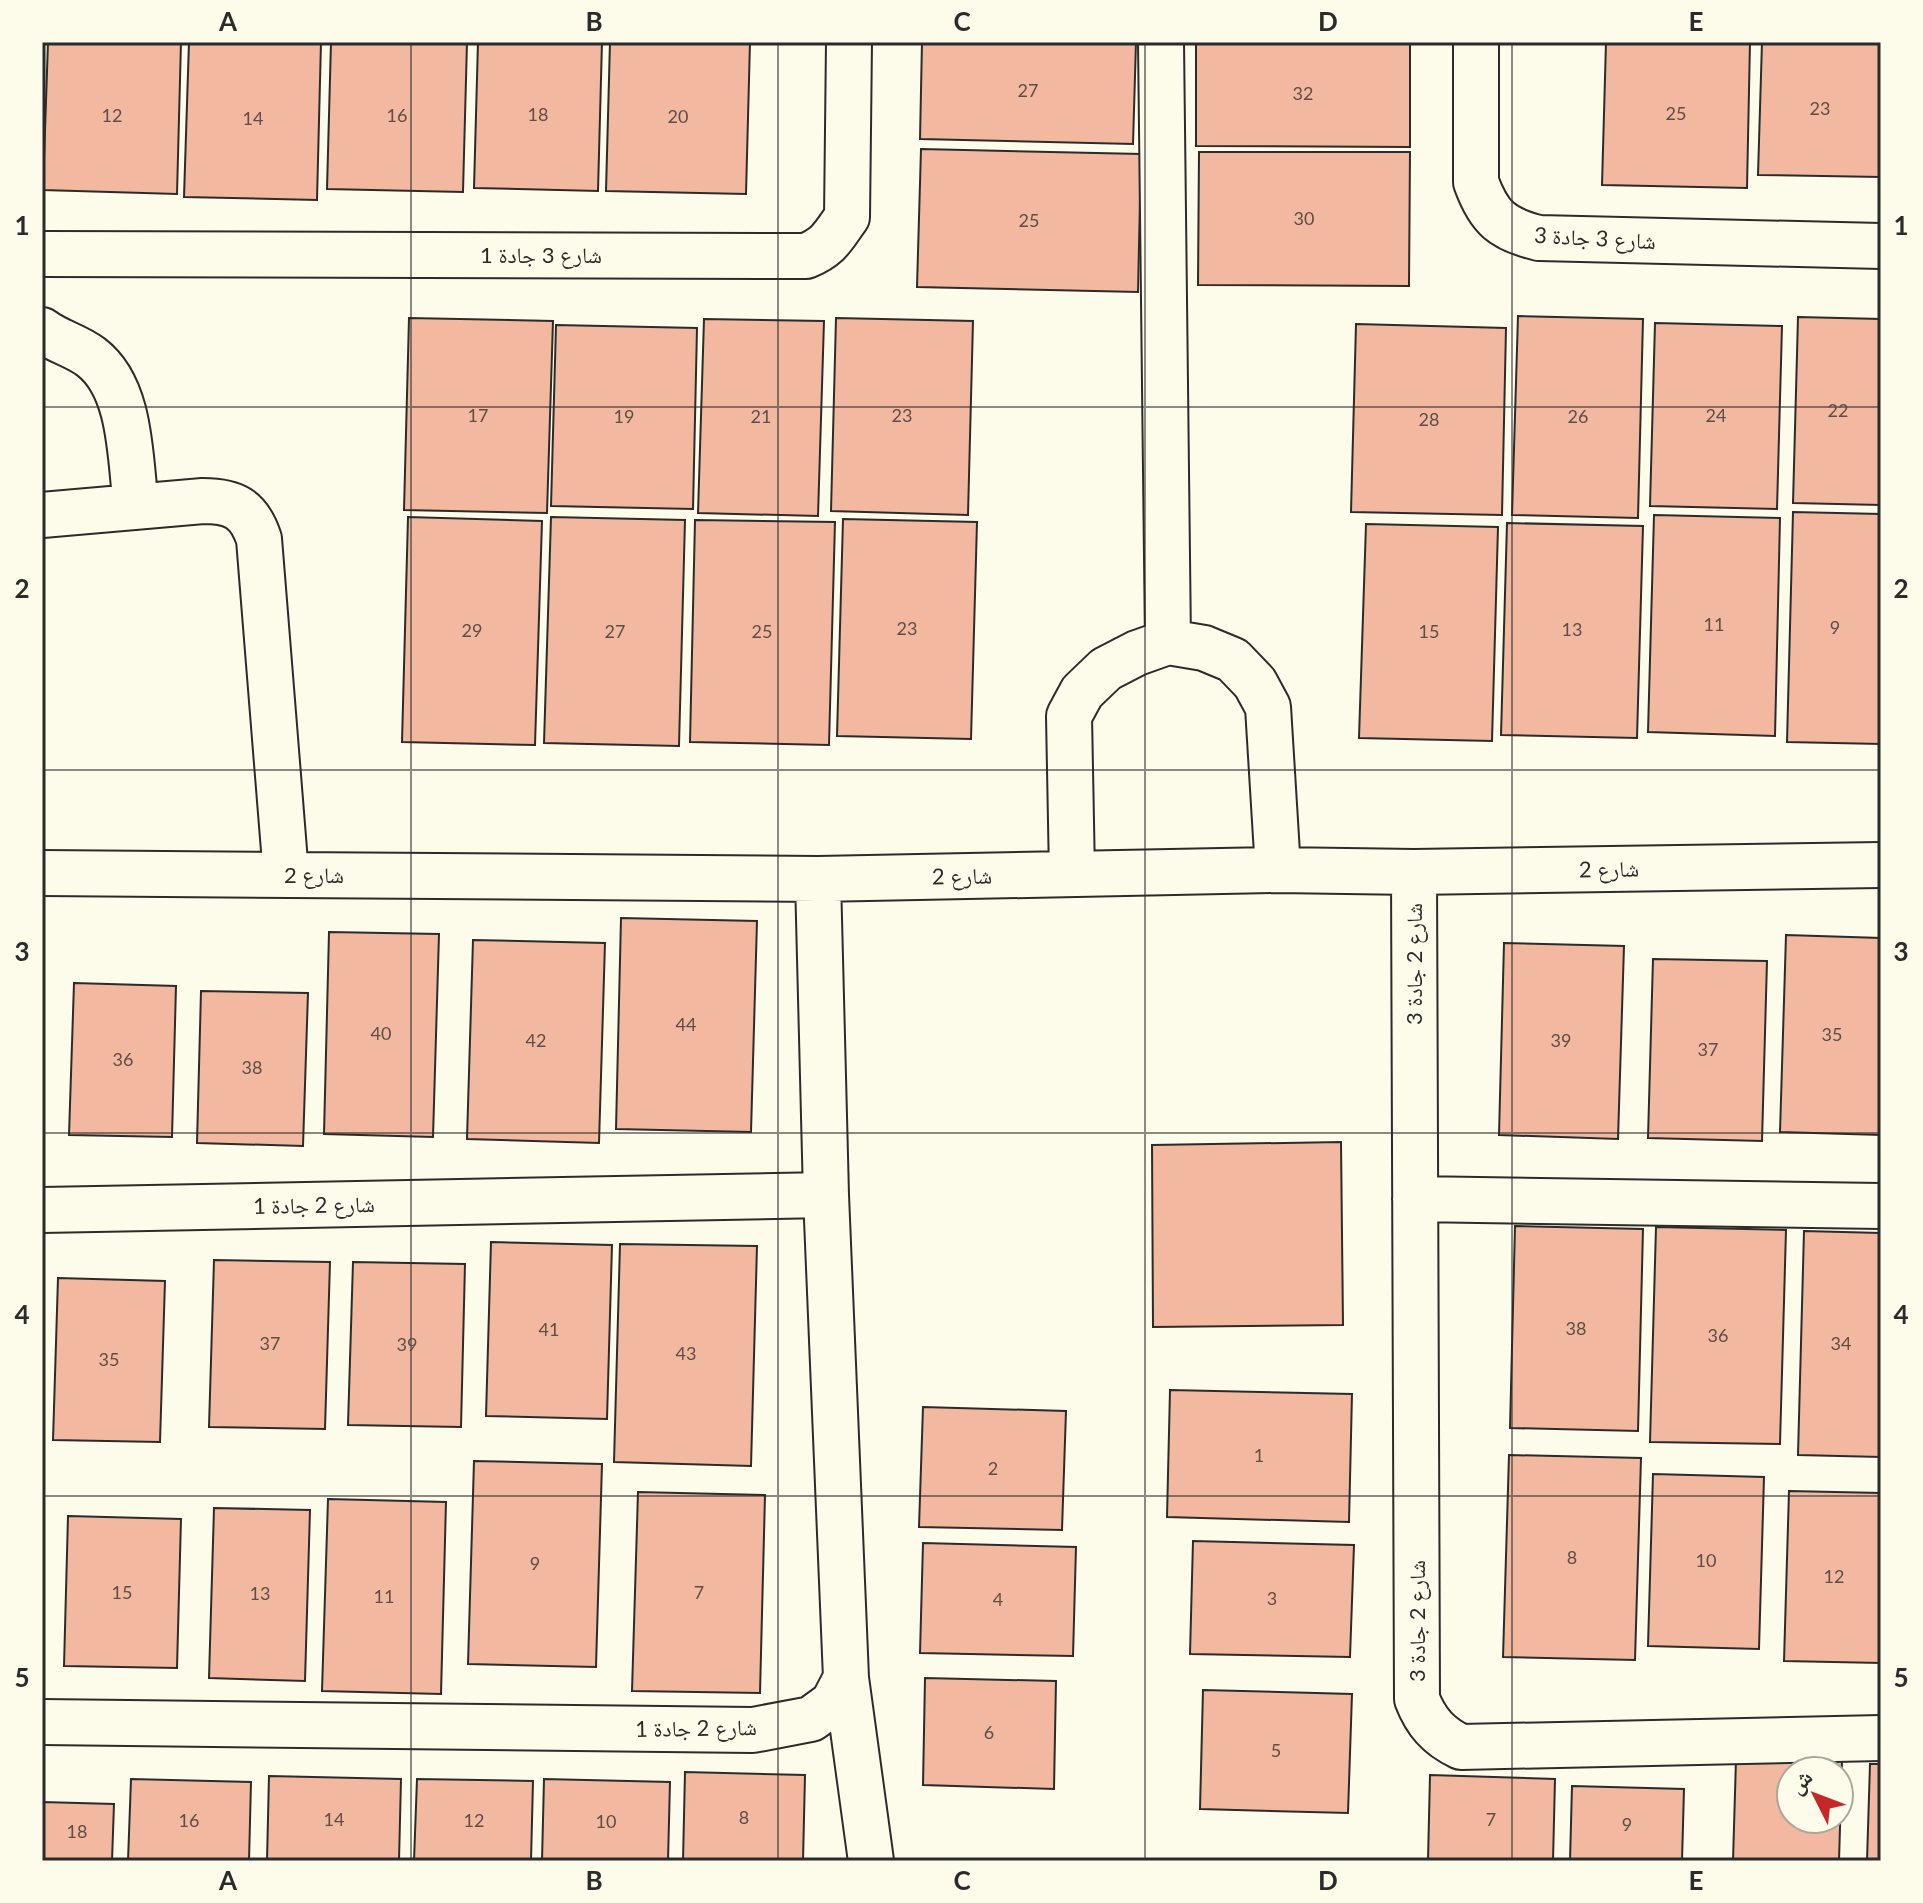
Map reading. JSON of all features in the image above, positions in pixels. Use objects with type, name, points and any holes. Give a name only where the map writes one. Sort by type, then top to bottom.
[{"type":"street","name":"شارع 3 جادة 1","points":[[42,254],[806,256],[822,249],[834,238],[847,217],[849,42]]},
{"type":"street","points":[[1161,42],[1168,642]]},
{"type":"street","name":"شارع 3 جادة 3","points":[[1476,42],[1476,182],[1484,203],[1498,221],[1517,233],[1539,238],[1881,246]]},
{"type":"street","points":[[42,330],[92,358],[107,373],[118,391],[124,411],[136,507]]},
{"type":"street","points":[[42,515],[222,501],[240,508],[253,522],[259,539],[286,875]]},
{"type":"street","points":[[1072,874],[1069,716],[1082,692],[1106,669],[1168,642],[1204,648],[1233,660],[1255,683],[1268,707],[1278,870]]},
{"type":"street","name":"شارع 2","points":[[42,873],[818,879],[1278,870],[1414,872],[1881,865]]},
{"type":"street","name":"شارع 2 جادة 3","points":[[1414,872],[1417,1699],[1423,1715],[1446,1740],[1461,1747],[1881,1738]]},
{"type":"street","points":[[818,879],[826,1195],[846,1678],[871,1861]]},
{"type":"street","name":"شارع 2 جادة 1","points":[[42,1210],[826,1195]]},
{"type":"street","points":[[1415,1199],[1881,1206]]},
{"type":"street","name":"شارع 2 جادة 1","points":[[42,1722],[753,1730],[811,1719],[833,1703],[846,1678]]},
{"type":"building","points":[[48,42],[181,42],[177,194],[43,190]]},
{"type":"building","points":[[189,42],[321,42],[317,200],[184,197]]},
{"type":"building","points":[[331,42],[467,42],[463,192],[327,189]]},
{"type":"building","points":[[478,42],[602,42],[598,191],[474,188]]},
{"type":"building","points":[[610,42],[750,42],[746,194],[606,191]]},
{"type":"building","points":[[922,42],[1136,42],[1133,144],[920,139]]},
{"type":"building","points":[[1196,42],[1410,42],[1410,147],[1196,146]]},
{"type":"building","points":[[1606,42],[1750,42],[1747,188],[1602,185]]},
{"type":"building","points":[[1762,42],[1881,42],[1881,177],[1758,175]]},
{"type":"building","points":[[921,149],[1141,154],[1138,292],[917,287]]},
{"type":"building","points":[[1199,152],[1410,152],[1409,286],[1198,285]]},
{"type":"building","points":[[1518,316],[1643,319],[1638,518],[1512,515]]},
{"type":"building","points":[[1798,317],[1881,319],[1881,505],[1793,503]]},
{"type":"building","points":[[409,318],[553,321],[547,513],[404,510]]},
{"type":"building","points":[[836,318],[973,321],[968,515],[831,511]]},
{"type":"building","points":[[704,319],[824,321],[818,516],[698,513]]},
{"type":"building","points":[[1655,323],[1782,326],[1777,509],[1650,506]]},
{"type":"building","points":[[1356,324],[1506,328],[1502,515],[1351,512]]},
{"type":"building","points":[[556,325],[697,328],[693,509],[551,506]]},
{"type":"building","points":[[1793,512],[1881,514],[1881,744],[1787,742]]},
{"type":"building","points":[[1654,515],[1780,518],[1775,736],[1648,732]]},
{"type":"building","points":[[408,517],[542,521],[535,745],[402,742]]},
{"type":"building","points":[[551,517],[685,520],[679,746],[544,743]]},
{"type":"building","points":[[843,519],[977,522],[971,739],[837,736]]},
{"type":"building","points":[[695,520],[835,522],[829,745],[690,742]]},
{"type":"building","points":[[1507,523],[1643,526],[1637,738],[1501,735]]},
{"type":"building","points":[[1366,524],[1498,527],[1492,741],[1359,738]]},
{"type":"building","points":[[621,918],[757,921],[751,1132],[616,1129]]},
{"type":"building","points":[[329,932],[439,934],[433,1137],[324,1134]]},
{"type":"building","points":[[1786,935],[1881,938],[1881,1135],[1780,1132]]},
{"type":"building","points":[[473,940],[605,943],[599,1143],[467,1139]]},
{"type":"building","points":[[1504,943],[1624,946],[1618,1139],[1499,1135]]},
{"type":"building","points":[[1653,959],[1767,961],[1762,1141],[1648,1138]]},
{"type":"building","points":[[74,983],[176,986],[172,1137],[69,1135]]},
{"type":"building","points":[[201,991],[308,993],[303,1146],[197,1143]]},
{"type":"building","points":[[1341,1142],[1343,1325],[1153,1327],[1152,1145]]},
{"type":"building","points":[[1515,1226],[1643,1229],[1638,1431],[1510,1428]]},
{"type":"building","points":[[1656,1227],[1786,1230],[1780,1444],[1650,1442]]},
{"type":"building","points":[[1804,1231],[1881,1233],[1881,1457],[1798,1455]]},
{"type":"building","points":[[491,1242],[612,1245],[607,1419],[486,1416]]},
{"type":"building","points":[[620,1244],[757,1246],[751,1466],[614,1462]]},
{"type":"building","points":[[214,1260],[330,1262],[325,1429],[209,1427]]},
{"type":"building","points":[[353,1262],[465,1264],[461,1427],[348,1425]]},
{"type":"building","points":[[58,1278],[165,1281],[160,1442],[53,1440]]},
{"type":"building","points":[[1170,1390],[1352,1394],[1349,1522],[1167,1517]]},
{"type":"building","points":[[923,1407],[1066,1411],[1062,1530],[919,1527]]},
{"type":"building","points":[[1509,1455],[1641,1458],[1635,1660],[1503,1657]]},
{"type":"building","points":[[474,1461],[602,1464],[596,1667],[468,1664]]},
{"type":"building","points":[[1653,1474],[1764,1477],[1759,1649],[1648,1646]]},
{"type":"building","points":[[1789,1491],[1881,1493],[1881,1663],[1784,1661]]},
{"type":"building","points":[[638,1492],[765,1495],[760,1693],[632,1691]]},
{"type":"building","points":[[328,1499],[446,1502],[441,1694],[322,1691]]},
{"type":"building","points":[[214,1508],[310,1510],[305,1681],[209,1678]]},
{"type":"building","points":[[68,1516],[181,1519],[177,1668],[64,1666]]},
{"type":"building","points":[[1193,1541],[1354,1545],[1350,1657],[1190,1654]]},
{"type":"building","points":[[923,1543],[1076,1547],[1073,1656],[920,1653]]},
{"type":"building","points":[[925,1678],[1056,1681],[1054,1789],[923,1785]]},
{"type":"building","points":[[1203,1690],[1352,1694],[1348,1813],[1200,1809]]},
{"type":"building","points":[[1736,1759],[1775,1760],[1775,1835],[1840,1835],[1839,1861],[1733,1861]]},
{"type":"building","points":[[1870,1764],[1881,1764],[1881,1861],[1867,1861]]},
{"type":"building","points":[[685,1772],[805,1775],[803,1861],[683,1861]]},
{"type":"building","points":[[1430,1775],[1555,1779],[1553,1861],[1428,1861]]},
{"type":"building","points":[[269,1776],[401,1779],[399,1861],[267,1861]]},
{"type":"building","points":[[131,1779],[251,1782],[249,1861],[128,1861]]},
{"type":"building","points":[[417,1779],[533,1781],[531,1861],[414,1861]]},
{"type":"building","points":[[544,1779],[670,1782],[668,1861],[542,1861]]},
{"type":"building","points":[[1572,1786],[1684,1789],[1682,1861],[1570,1861]]},
{"type":"building","points":[[42,1802],[114,1804],[112,1861],[42,1861]]}]
